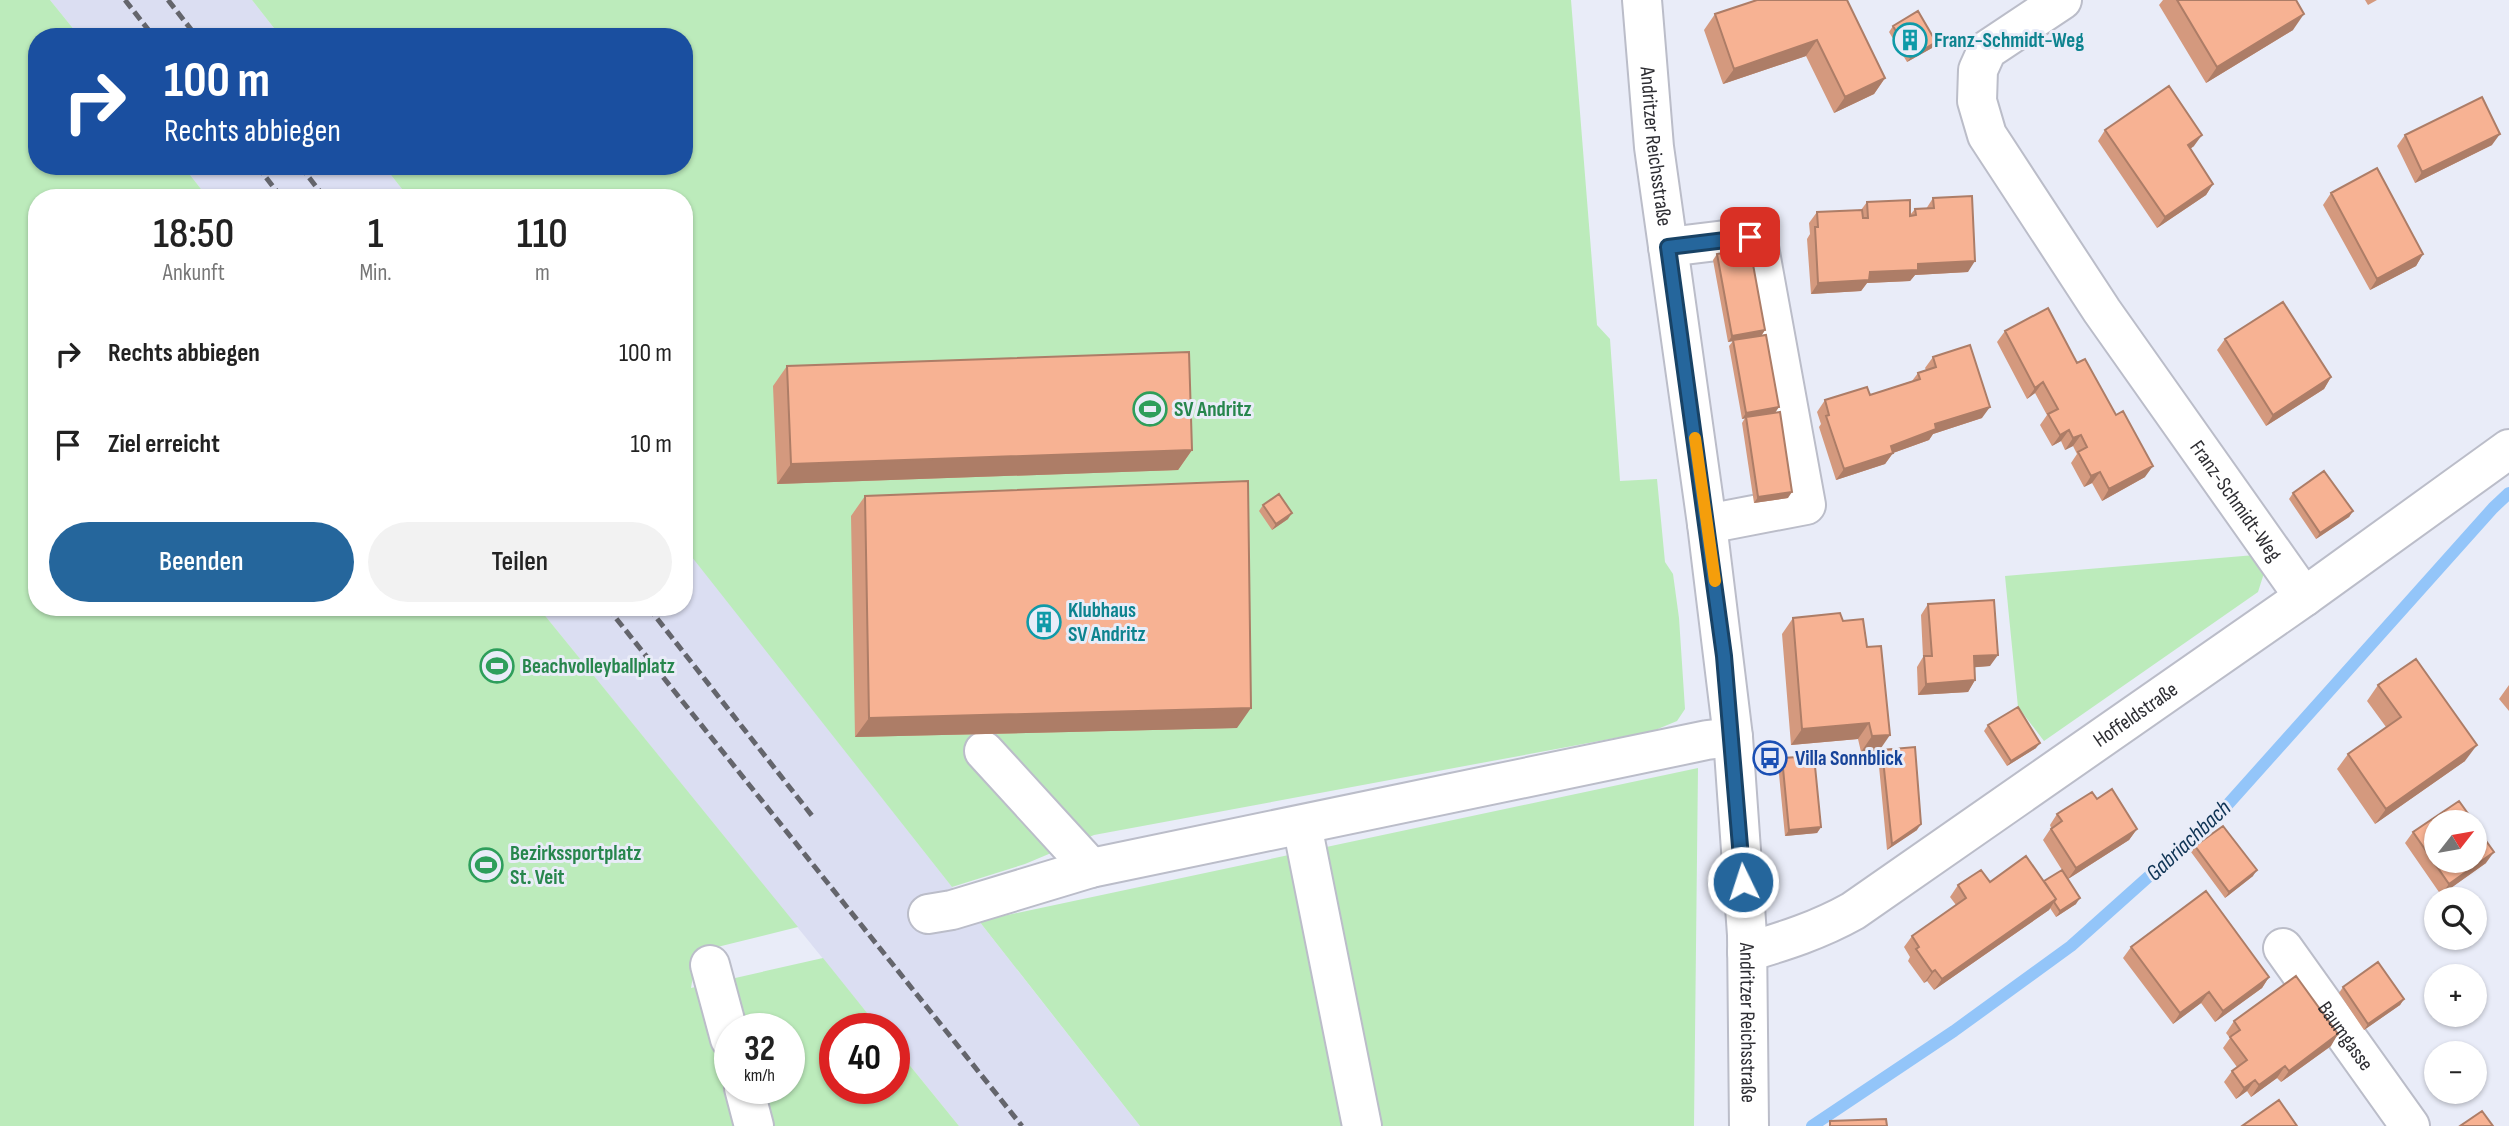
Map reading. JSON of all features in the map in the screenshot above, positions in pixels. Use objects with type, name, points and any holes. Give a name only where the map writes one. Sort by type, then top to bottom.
[{"type":"street","name":"Andritzer Reichsstraße","points":[[1642,0],[1654,146],[1707,524],[1733,737],[1747,952],[1748,1126]]},
{"type":"street","name":"Franz-Schmidt-Weg","points":[[2063,0],[1987,50],[1978,70],[1977,101],[1987,135],[2102,311],[2304,597]]},
{"type":"street","points":[[1668,247],[1750,237],[1759,247],[1806,505],[1707,524]]},
{"type":"street","name":"Hoffeldstraße","points":[[1747,952],[1800,937],[1828,926],[1853,911],[2304,597],[2509,449]]},
{"type":"street","points":[[928,915],[1091,868],[1707,740],[1733,737]]},
{"type":"street","points":[[984,751],[1091,868]]},
{"type":"street","points":[[1302,825],[1362,1126]]},
{"type":"street","name":"Baumgasse","points":[[2283,948],[2410,1126]]},
{"type":"street","points":[[709,965],[723,1013]]},
{"type":"street","points":[[748,1104],[754,1126]]},
{"type":"shaded area","points":[[50,0],[252,0],[274,28],[73,28]]},
{"type":"shaded area","points":[[190,175],[391,175],[402,189],[201,189]]},
{"type":"shaded area","points":[[693,557],[1140,1126],[959,1126],[910,1066],[910,1013],[867,1013],[545,616],[693,616]]},
{"type":"green space","points":[[0,0],[50,0],[73,28],[28,28],[28,175],[190,175],[201,189],[28,189],[28,616],[545,616],[798,927],[697,952],[691,988],[823,958],[867,1013],[819,1013],[819,1104],[910,1104],[910,1066],[959,1126],[0,1126]]},
{"type":"green space","name":"SV Andritz","points":[[252,0],[1571,0],[1597,325],[1610,339],[1620,481],[1657,479],[1665,562],[1673,574],[1679,618],[1685,709],[1677,721],[1653,731],[1094,835],[1025,864],[952,887],[693,558],[693,189],[402,189],[391,175],[693,175],[693,28],[274,28]]},
{"type":"green space","points":[[2255,555],[2265,570],[2258,592],[2044,741],[2018,707],[2005,576]]},
{"type":"green space","points":[[1698,768],[1694,1126],[1140,1126],[979,921]]},
{"type":"building","points":[[1757,0],[1847,0],[1885,78],[1845,97],[1817,40],[1734,69],[1715,14]]},
{"type":"building","points":[[2177,0],[2296,0],[2304,14],[2217,67]]},
{"type":"building","name":"Franz-Schmidt-Weg","points":[[1918,11],[1936,42],[1911,57],[1893,26]]},
{"type":"building","points":[[2169,86],[2202,135],[2188,145],[2213,184],[2165,217],[2105,130]]},
{"type":"building","points":[[2482,97],[2500,134],[2422,172],[2405,135]]},
{"type":"building","points":[[2377,168],[2423,254],[2377,279],[2331,193]]},
{"type":"building","points":[[1972,196],[1975,261],[1918,264],[1918,270],[1870,272],[1869,280],[1818,283],[1815,227],[1818,227],[1817,212],[1862,210],[1863,218],[1868,218],[1867,202],[1910,200],[1910,216],[1916,215],[1915,209],[1934,208],[1933,198]]},
{"type":"building","points":[[1750,248],[1765,330],[1732,336],[1717,254]]},
{"type":"building","points":[[2283,302],[2331,377],[2273,415],[2225,339]]},
{"type":"building","points":[[2048,308],[2077,363],[2085,359],[2116,415],[2123,411],[2153,466],[2109,489],[2100,472],[2091,476],[2078,452],[2087,447],[2081,435],[2073,438],[2069,430],[2060,435],[2048,414],[2058,409],[2043,382],[2035,388],[2005,331]]},
{"type":"building","points":[[1766,335],[1779,407],[1746,413],[1733,340]]},
{"type":"building","points":[[1970,345],[1990,407],[1935,424],[1936,429],[1891,446],[1893,453],[1844,469],[1826,416],[1829,415],[1825,400],[1867,387],[1870,395],[1920,379],[1918,373],[1936,367],[1933,357]]},
{"type":"building","points":[[1189,352],[1192,450],[791,464],[787,366]]},
{"type":"building","points":[[1780,412],[1792,492],[1758,497],[1746,417]]},
{"type":"building","points":[[2324,471],[2353,511],[2320,533],[2293,493]]},
{"type":"building","name":"Klubhaus SV Andritz","points":[[1248,481],[1251,708],[869,718],[865,496]]},
{"type":"building","points":[[1279,494],[1292,513],[1276,524],[1263,505]]},
{"type":"building","points":[[1994,600],[1998,655],[1974,656],[1975,680],[1926,684],[1924,656],[1932,656],[1928,604]]},
{"type":"building","points":[[1840,613],[1843,621],[1863,619],[1867,647],[1881,646],[1890,735],[1872,736],[1869,723],[1802,729],[1793,618]]},
{"type":"building","points":[[2416,659],[2477,745],[2386,809],[2348,754],[2401,717],[2378,685]]},
{"type":"building","points":[[2018,707],[2040,743],[2011,761],[1988,725]]},
{"type":"building","points":[[1915,747],[1921,824],[1892,844],[1882,750]]},
{"type":"building","points":[[1814,756],[1821,827],[1789,830],[1782,758]]},
{"type":"building","points":[[2112,789],[2137,829],[2076,868],[2051,829],[2062,821],[2057,814],[2092,792],[2097,799]]},
{"type":"building","points":[[2459,801],[2465,810],[2446,810]]},
{"type":"building","points":[[2424,825],[2424,848],[2413,832]]},
{"type":"building","points":[[2223,826],[2257,870],[2229,892],[2195,846]]},
{"type":"building","points":[[2487,842],[2494,852],[2487,857]]},
{"type":"building","points":[[2026,856],[2056,899],[1942,979],[1935,970],[1932,972],[1916,949],[1919,947],[1912,936],[1966,898],[1958,885],[1981,870],[1990,882]]},
{"type":"building","points":[[2062,870],[2080,898],[2060,911],[2054,902],[2056,899],[2044,881]]},
{"type":"building","points":[[2441,873],[2464,873],[2449,884]]},
{"type":"building","points":[[2206,891],[2269,977],[2223,1011],[2209,992],[2180,1013],[2131,947]]},
{"type":"building","points":[[2378,962],[2404,999],[2368,1024],[2343,987]]},
{"type":"building","points":[[2296,976],[2338,1034],[2289,1071],[2285,1066],[2259,1085],[2255,1080],[2244,1088],[2232,1071],[2247,1060],[2230,1037],[2240,1030],[2234,1021]]},
{"type":"building","points":[[2279,1100],[2297,1126],[2242,1126]]},
{"type":"building","points":[[2482,1111],[2493,1126],[2460,1126]]},
{"type":"building","points":[[1886,1119],[1887,1126],[1830,1126],[1830,1121]]},
{"type":"waterway","name":"Gabriachbach","points":[[1812,1126],[1954,1031],[2071,946],[2222,811],[2509,493]]},
{"type":"railway","points":[[125,0],[147,28]]},
{"type":"railway","points":[[168,0],[190,28]]},
{"type":"railway","points":[[264,175],[275,189]]},
{"type":"railway","points":[[307,175],[318,189]]},
{"type":"railway","points":[[614,616],[1022,1126]]},
{"type":"railway","points":[[655,616],[813,817]]},
{"type":"slow traffic","points":[[1695,438],[1715,581]]},
{"type":"place","name":"Franz-Schmidt-Weg","points":[[1910,40]]},
{"type":"place","name":"SV Andritz","points":[[1150,409]]},
{"type":"place","name":"Klubhaus SV Andritz","points":[[1044,622]]},
{"type":"place","name":"Beachvolleyballplatz","points":[[497,666]]},
{"type":"place","name":"Villa Sonnblick","points":[[1770,758]]},
{"type":"place","name":"Bezirkssportplatz St. Veit","points":[[486,865]]},
{"type":"route","points":[[1743,882],[1733,737],[1724,656],[1668,247],[1750,237]]}]
